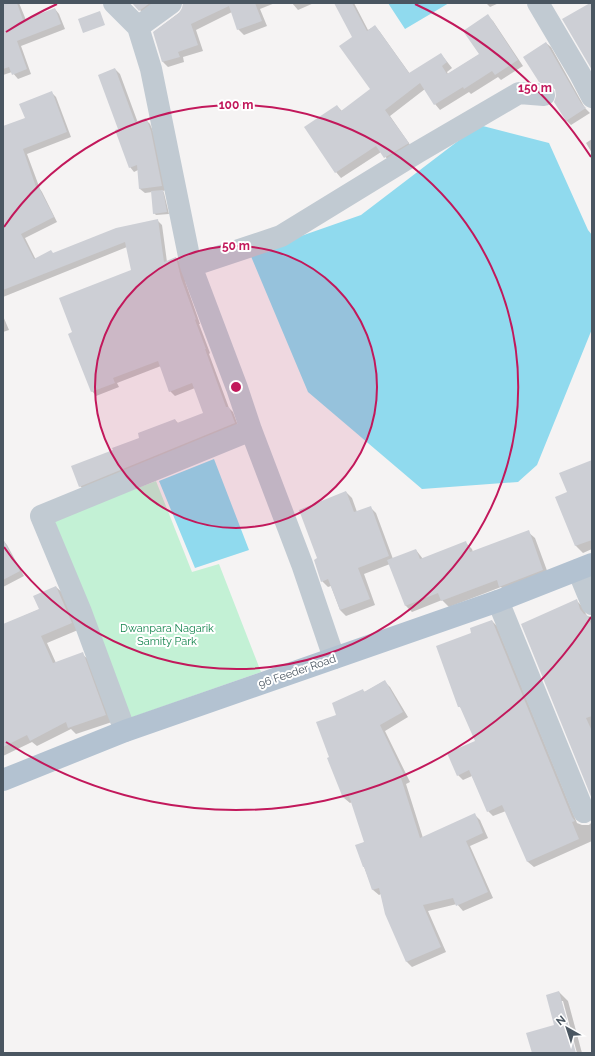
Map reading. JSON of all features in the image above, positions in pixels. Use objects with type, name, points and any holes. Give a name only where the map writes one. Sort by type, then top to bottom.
[{"type":"main road","name":"96 Feeder Road","points":[[3,780],[125,731],[498,601],[585,567]]},
{"type":"street","points":[[114,3],[138,27],[151,69],[191,266],[302,564],[334,658]]},
{"type":"street","points":[[138,27],[171,3]]},
{"type":"street","points":[[538,3],[592,97]]},
{"type":"street","points":[[191,266],[281,236],[418,152],[519,93],[544,96]]},
{"type":"street","points":[[125,731],[81,612],[41,516],[251,430]]},
{"type":"street","points":[[585,567],[592,604]]},
{"type":"street","points":[[498,601],[584,812]]},
{"type":"green space","name":"Dwanpara Nagarik Samity Park","points":[[156,481],[192,572],[219,564],[261,672],[127,719],[53,520]]},
{"type":"water","points":[[388,3],[449,3],[405,29]]},
{"type":"water","points":[[479,125],[549,143],[588,230],[592,235],[592,329],[537,465],[518,482],[422,489],[308,392],[250,254],[361,215]]},
{"type":"water","points":[[214,459],[249,550],[195,568],[159,481]]},
{"type":"building","points":[[3,3],[17,3],[23,20],[55,8],[61,24],[17,41],[27,69],[12,75],[9,67],[3,69]]},
{"type":"building","points":[[132,3],[150,3],[139,11]]},
{"type":"building","points":[[183,3],[255,3],[262,21],[237,30],[229,6],[191,24],[198,45],[178,52],[180,57],[162,62],[153,32],[179,13]]},
{"type":"building","points":[[334,3],[352,3],[367,31],[375,25],[409,73],[441,53],[447,62],[442,66],[447,74],[479,54],[463,31],[488,14],[518,60],[495,75],[492,71],[464,89],[463,87],[434,105],[420,83],[385,110],[409,143],[384,158],[376,146],[335,173],[304,127],[337,105],[341,111],[370,89],[339,46],[352,37]]},
{"type":"building","points":[[592,3],[592,70],[562,19]]},
{"type":"building","points":[[100,11],[105,25],[83,33],[78,19]]},
{"type":"building","points":[[546,42],[581,103],[586,108],[566,121],[554,102],[556,96],[555,89],[551,85],[539,82],[523,57]]},
{"type":"building","points":[[115,68],[135,122],[146,118],[151,131],[162,186],[139,189],[137,165],[129,168],[115,130],[118,129],[98,75]]},
{"type":"building","points":[[52,91],[67,132],[23,149],[36,187],[38,186],[54,217],[21,234],[34,259],[51,250],[53,253],[116,228],[158,219],[164,262],[176,257],[181,278],[205,349],[226,407],[229,407],[235,423],[79,487],[71,466],[139,438],[138,433],[175,419],[177,423],[203,413],[192,383],[169,392],[158,361],[113,378],[115,383],[91,392],[68,334],[72,332],[59,298],[131,270],[125,242],[3,290],[3,126],[25,118],[19,104]]},
{"type":"building","points":[[163,190],[167,212],[153,214],[151,191]]},
{"type":"building","points":[[592,460],[592,540],[575,546],[555,497],[567,492],[559,473]]},
{"type":"building","points":[[346,491],[354,512],[371,506],[389,556],[358,568],[370,599],[340,610],[328,579],[321,582],[314,560],[317,558],[299,510]]},
{"type":"building","points":[[529,530],[543,570],[499,587],[497,580],[441,601],[438,593],[405,606],[387,560],[416,549],[420,559],[466,541],[470,552]]},
{"type":"building","points":[[3,539],[20,571],[3,580]]},
{"type":"building","points":[[56,586],[72,623],[41,636],[53,663],[83,652],[106,715],[68,728],[66,722],[30,741],[27,735],[3,747],[3,624],[39,609],[33,596]]},
{"type":"building","points":[[577,599],[580,609],[587,615],[592,626],[592,716],[586,718],[592,731],[592,799],[521,624]]},
{"type":"building","points":[[492,620],[572,817],[575,821],[572,822],[579,839],[527,862],[502,805],[487,812],[469,770],[457,776],[447,753],[475,741],[460,707],[458,707],[436,646],[471,633],[470,628]]},
{"type":"building","points":[[385,680],[403,712],[380,725],[405,777],[401,778],[420,838],[475,813],[483,833],[466,841],[488,892],[456,906],[453,898],[423,905],[441,947],[406,962],[385,914],[379,888],[372,890],[363,867],[355,845],[364,842],[349,796],[343,798],[327,758],[329,757],[316,722],[336,715],[332,703],[363,689],[364,692]]},
{"type":"building","points":[[559,991],[576,1053],[532,1053],[526,1033],[554,1025],[546,995]]}]
